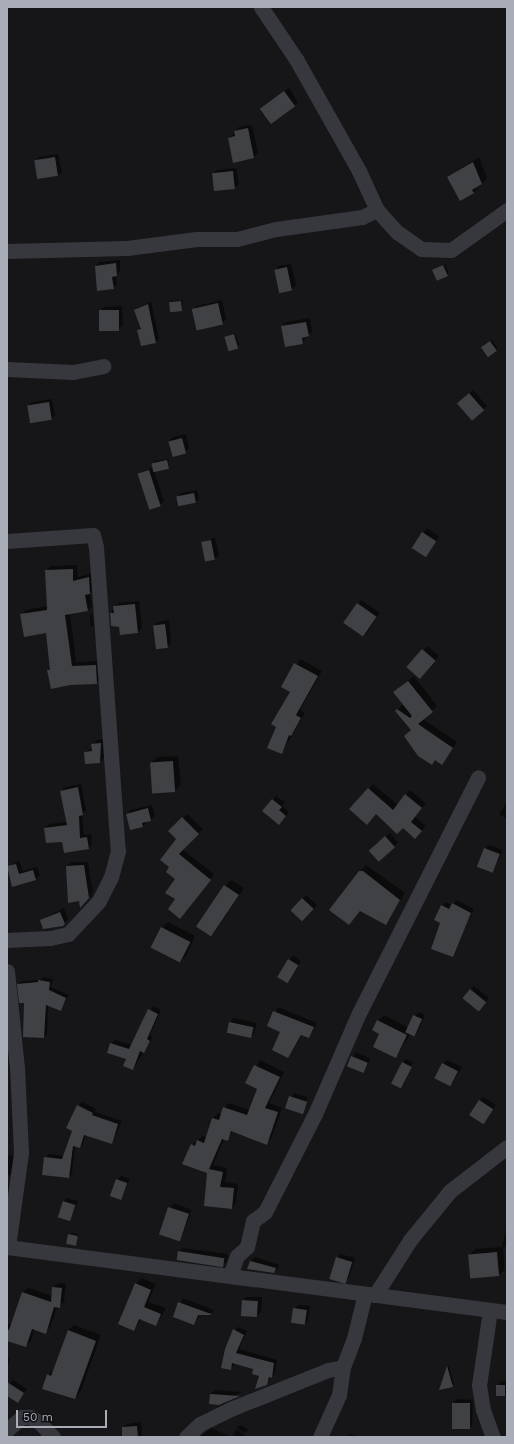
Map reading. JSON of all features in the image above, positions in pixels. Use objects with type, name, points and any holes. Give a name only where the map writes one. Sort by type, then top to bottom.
[{"type":"street","points":[[261,7],[296,59],[359,170],[377,210],[397,232],[421,250],[451,250],[507,210]]},
{"type":"street","points":[[7,251],[127,248],[196,239],[237,239],[283,228],[362,217],[377,210]]},
{"type":"street","points":[[7,369],[73,372],[103,366]]},
{"type":"street","points":[[7,541],[93,535],[96,548],[118,851],[111,877],[99,902],[68,934],[50,938],[7,940]]},
{"type":"street","points":[[230,1276],[237,1256],[247,1247],[253,1220],[265,1212],[315,1114],[359,1013],[478,777]]},
{"type":"street","points":[[7,971],[17,1067],[21,1153],[8,1247],[507,1312]]},
{"type":"street","points":[[320,1437],[339,1395],[343,1367],[370,1294],[410,1240],[450,1191],[507,1147]]},
{"type":"street","points":[[490,1310],[479,1385],[483,1410],[493,1437]]},
{"type":"street","points":[[186,1437],[200,1424],[233,1408],[328,1370],[343,1367]]},
{"type":"street","points":[[7,1430],[22,1417],[30,1417],[39,1422],[53,1437]]},
{"type":"building","points":[[284,91],[295,106],[271,124],[260,109]]},
{"type":"building","points":[[248,128],[254,158],[233,163],[228,138],[235,136],[234,131]]},
{"type":"building","points":[[55,157],[58,176],[37,179],[34,160]]},
{"type":"building","points":[[473,162],[482,184],[472,190],[474,193],[460,201],[447,177]]},
{"type":"building","points":[[233,171],[235,189],[214,191],[212,173]]},
{"type":"building","points":[[116,263],[117,276],[112,277],[114,289],[97,291],[95,266]]},
{"type":"building","points":[[443,265],[448,276],[437,281],[432,270]]},
{"type":"building","points":[[287,267],[292,290],[279,293],[274,270]]},
{"type":"building","points":[[181,301],[182,311],[170,312],[169,302]]},
{"type":"building","points":[[218,303],[223,324],[197,331],[192,309]]},
{"type":"building","points":[[148,304],[156,343],[141,346],[137,330],[141,329],[134,310]]},
{"type":"building","points":[[99,310],[119,310],[119,331],[99,331]]},
{"type":"building","points":[[306,322],[309,336],[302,338],[303,344],[285,347],[281,326]]},
{"type":"building","points":[[234,334],[238,348],[229,351],[224,337]]},
{"type":"building","points":[[490,341],[497,351],[488,357],[481,347]]},
{"type":"building","points":[[469,393],[484,410],[472,421],[457,403]]},
{"type":"building","points":[[49,402],[52,420],[30,423],[27,405]]},
{"type":"building","points":[[182,438],[186,453],[173,457],[168,442]]},
{"type":"building","points":[[167,460],[169,469],[153,472],[151,464]]},
{"type":"building","points":[[149,470],[161,506],[149,510],[138,474]]},
{"type":"building","points":[[194,493],[196,503],[178,506],[176,496]]},
{"type":"building","points":[[422,532],[436,541],[426,557],[412,548]]},
{"type":"building","points":[[211,540],[215,560],[205,562],[201,542]]},
{"type":"building","points":[[73,569],[73,581],[89,577],[90,594],[85,595],[88,611],[65,615],[72,666],[96,665],[97,684],[70,685],[51,689],[47,670],[50,670],[46,633],[24,637],[20,614],[47,610],[45,570]]},
{"type":"building","points":[[357,603],[377,617],[363,636],[343,623]]},
{"type":"building","points":[[135,604],[138,633],[120,635],[119,627],[111,626],[110,613],[114,613],[113,606]]},
{"type":"building","points":[[165,624],[168,648],[156,649],[153,625]]},
{"type":"building","points":[[422,649],[436,661],[420,679],[406,667]]},
{"type":"building","points":[[294,663],[318,676],[296,715],[301,718],[291,736],[289,735],[282,754],[267,748],[276,727],[271,724],[290,692],[281,687]]},
{"type":"building","points":[[408,681],[433,712],[418,724],[453,748],[442,765],[435,760],[432,765],[418,756],[404,736],[411,730],[395,711],[397,709],[410,718],[412,716],[393,692]]},
{"type":"building","points":[[101,743],[100,763],[85,764],[84,752],[92,751],[91,744]]},
{"type":"building","points":[[173,761],[175,792],[152,794],[150,763]]},
{"type":"building","points":[[78,787],[83,815],[79,816],[80,838],[87,837],[89,849],[64,853],[62,842],[46,843],[44,828],[67,825],[60,791]]},
{"type":"building","points":[[368,788],[393,810],[405,794],[422,808],[411,822],[422,831],[415,839],[403,828],[397,834],[376,814],[367,825],[349,809]]},
{"type":"building","points":[[272,799],[282,807],[279,810],[286,816],[279,825],[262,811]]},
{"type":"building","points":[[148,808],[151,821],[142,823],[143,827],[130,830],[126,814]]},
{"type":"building","points":[[182,817],[199,834],[179,854],[211,880],[180,919],[168,909],[175,899],[165,893],[175,879],[166,872],[169,867],[160,860],[176,839],[168,831]]},
{"type":"building","points":[[385,836],[395,847],[379,862],[369,851]]},
{"type":"building","points":[[484,848],[500,854],[493,873],[477,867]]},
{"type":"building","points":[[16,864],[19,874],[33,870],[36,880],[12,887],[7,866]]},
{"type":"building","points":[[84,865],[89,898],[80,908],[79,901],[68,903],[66,866]]},
{"type":"building","points":[[359,871],[363,871],[400,900],[386,925],[360,911],[349,925],[329,910]]},
{"type":"building","points":[[224,885],[239,895],[211,937],[196,926]]},
{"type":"building","points":[[302,898],[314,909],[302,921],[290,910]]},
{"type":"building","points":[[452,903],[471,913],[453,957],[431,949],[440,923],[434,920],[441,905],[449,909]]},
{"type":"building","points":[[60,912],[65,924],[63,926],[43,929],[40,920]]},
{"type":"building","points":[[161,927],[190,942],[180,962],[151,947]]},
{"type":"building","points":[[288,959],[298,965],[287,983],[277,977]]},
{"type":"building","points":[[38,980],[50,982],[49,990],[66,998],[61,1011],[46,1005],[44,1038],[23,1037],[24,1003],[19,1003],[17,984],[38,982]]},
{"type":"building","points":[[470,989],[486,1002],[479,1012],[462,998]]},
{"type":"building","points":[[148,1009],[158,1014],[147,1039],[150,1041],[144,1053],[140,1051],[133,1070],[123,1066],[126,1059],[107,1053],[110,1043],[129,1049]]},
{"type":"building","points":[[273,1011],[314,1027],[309,1038],[301,1035],[288,1058],[272,1050],[280,1032],[267,1026]]},
{"type":"building","points":[[413,1015],[422,1019],[414,1036],[405,1032]]},
{"type":"building","points":[[377,1020],[407,1035],[396,1058],[373,1047],[379,1034],[372,1030]]},
{"type":"building","points":[[229,1022],[253,1027],[251,1038],[227,1033]]},
{"type":"building","points":[[351,1056],[368,1063],[364,1073],[347,1066]]},
{"type":"building","points":[[402,1062],[412,1067],[401,1088],[391,1083]]},
{"type":"building","points":[[442,1063],[458,1071],[450,1086],[434,1078]]},
{"type":"building","points":[[254,1065],[280,1077],[265,1108],[278,1112],[267,1145],[231,1131],[228,1141],[222,1139],[209,1169],[223,1172],[220,1187],[234,1188],[232,1209],[204,1206],[207,1173],[182,1164],[191,1144],[195,1146],[197,1140],[204,1143],[212,1118],[219,1120],[223,1107],[247,1115],[257,1089],[245,1083]]},
{"type":"building","points":[[289,1096],[307,1102],[303,1114],[285,1108]]},
{"type":"building","points":[[479,1100],[493,1109],[483,1124],[469,1115]]},
{"type":"building","points":[[77,1105],[93,1113],[92,1115],[118,1124],[112,1144],[84,1135],[80,1148],[73,1146],[69,1178],[42,1175],[44,1157],[62,1159],[72,1131],[66,1128]]},
{"type":"building","points":[[116,1179],[127,1183],[121,1200],[110,1196]]},
{"type":"building","points":[[63,1201],[75,1205],[70,1221],[58,1217]]},
{"type":"building","points":[[168,1207],[189,1214],[180,1241],[159,1235]]},
{"type":"building","points":[[68,1234],[78,1236],[76,1246],[66,1244]]},
{"type":"building","points":[[178,1251],[224,1258],[223,1267],[177,1260]]},
{"type":"building","points":[[497,1252],[499,1276],[470,1278],[468,1255]]},
{"type":"building","points":[[336,1257],[352,1262],[346,1284],[329,1279]]},
{"type":"building","points":[[250,1261],[276,1268],[274,1273],[247,1269]]},
{"type":"building","points":[[135,1283],[151,1290],[144,1307],[161,1314],[156,1326],[139,1319],[134,1331],[118,1324]]},
{"type":"building","points":[[52,1287],[62,1288],[60,1308],[54,1307],[46,1334],[32,1329],[26,1347],[7,1341],[7,1329],[9,1330],[22,1292],[51,1302]]},
{"type":"building","points":[[242,1300],[258,1301],[257,1317],[241,1316]]},
{"type":"building","points":[[178,1302],[211,1315],[198,1315],[194,1325],[173,1317]]},
{"type":"building","points":[[293,1308],[307,1310],[305,1325],[291,1323]]},
{"type":"building","points":[[233,1329],[244,1335],[236,1353],[274,1363],[272,1378],[269,1377],[267,1385],[255,1389],[259,1376],[252,1374],[253,1369],[232,1363],[231,1370],[221,1368],[225,1349]]},
{"type":"building","points":[[68,1330],[96,1341],[75,1399],[42,1389],[47,1374],[51,1376]]},
{"type":"building","points":[[447,1366],[453,1387],[439,1390]]},
{"type":"building","points":[[7,1382],[24,1393],[18,1403],[7,1396]]},
{"type":"building","points":[[496,1385],[505,1385],[505,1396],[496,1396]]},
{"type":"building","points":[[210,1394],[240,1396],[219,1405],[209,1404]]},
{"type":"building","points":[[452,1403],[470,1403],[470,1429],[452,1429]]},
{"type":"building","points":[[137,1426],[138,1437],[122,1437],[122,1427]]}]
